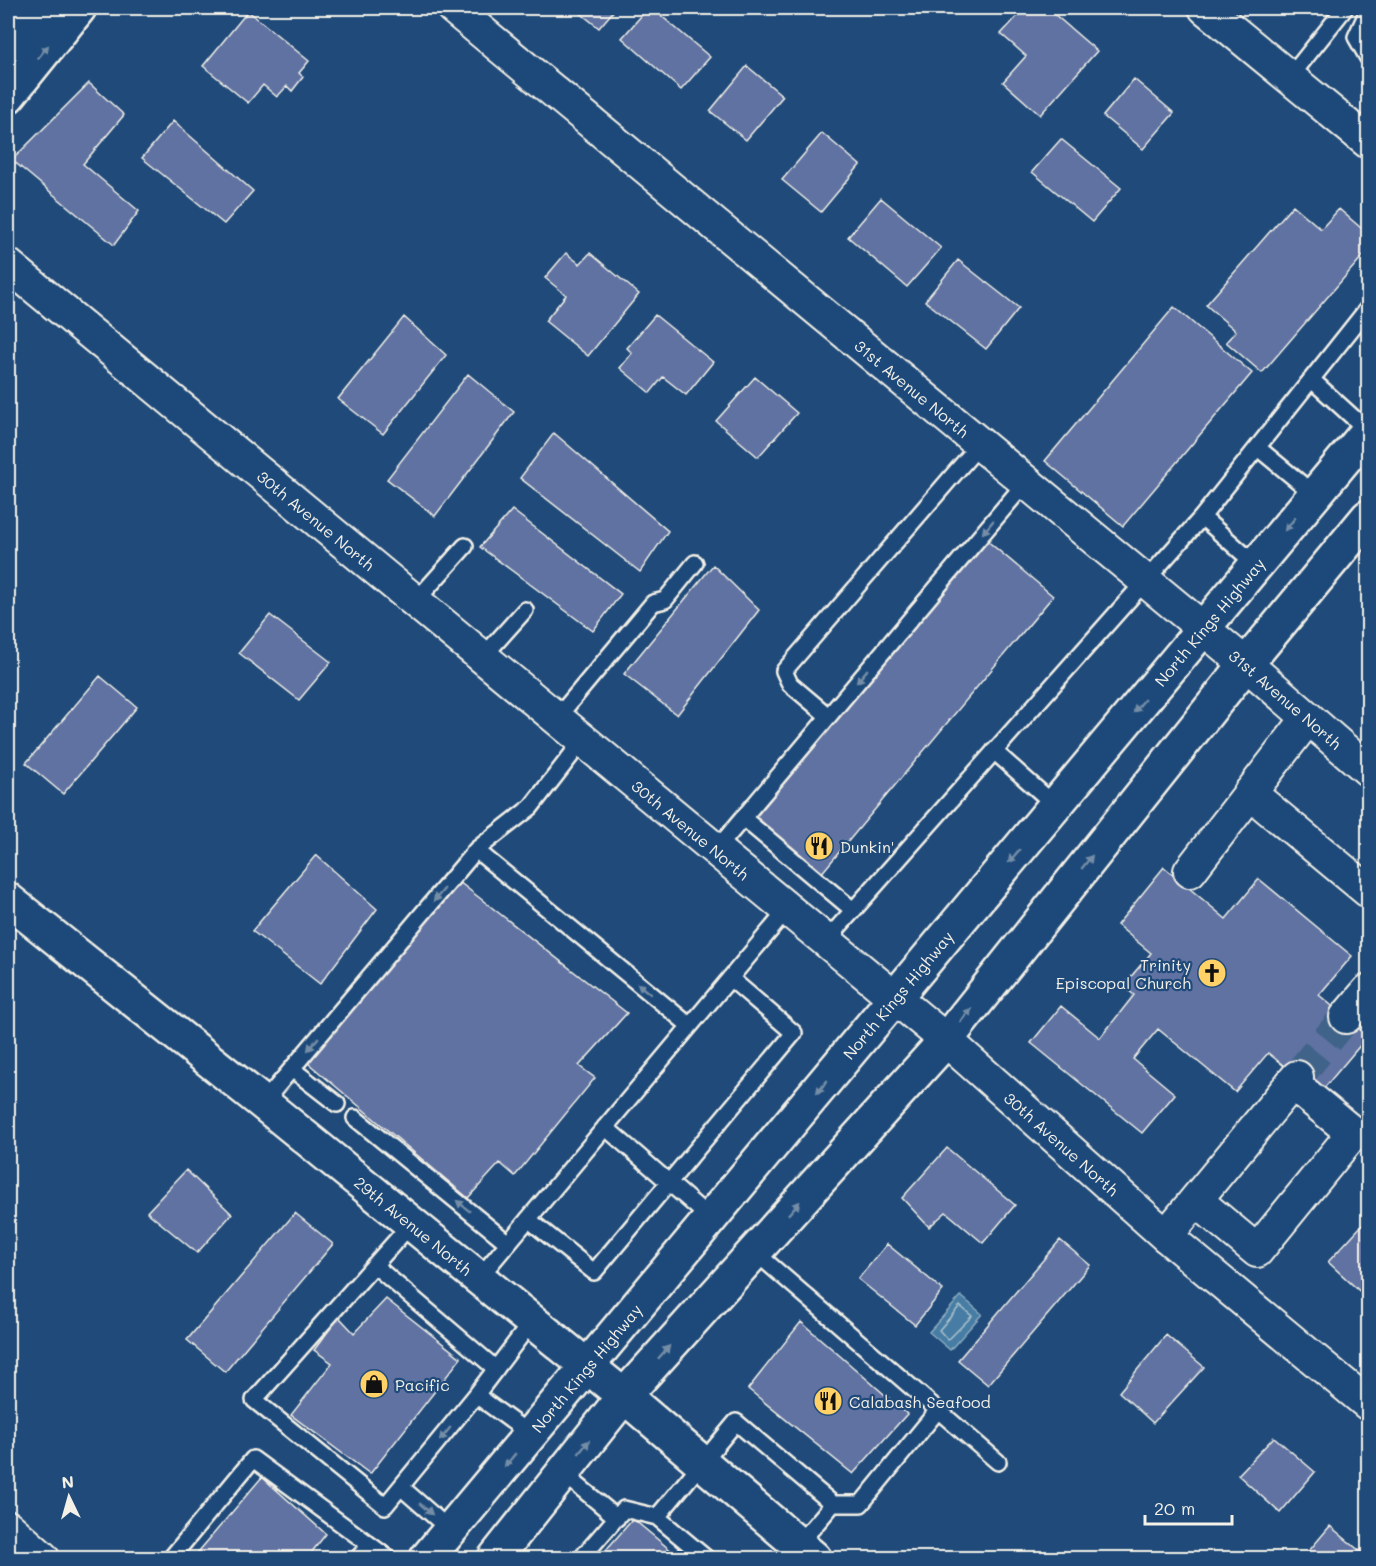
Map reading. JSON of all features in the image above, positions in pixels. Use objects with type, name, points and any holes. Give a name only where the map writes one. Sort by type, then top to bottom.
[{"type":"main road","points":[[8,45],[41,8]]},
{"type":"main road","points":[[8,96],[79,8]]},
{"type":"main road","name":"North Kings Highway","points":[[427,1558],[1368,431]]},
{"type":"main road","points":[[495,1558],[624,1396],[946,1040],[1246,664],[1368,517]]},
{"type":"main road","name":"29th Avenue North","points":[[8,900],[264,1103],[624,1396],[806,1552]]},
{"type":"street","name":"31st Avenue North","points":[[453,8],[1246,664],[1368,770]]},
{"type":"street","points":[[1205,8],[1368,142]]},
{"type":"street","name":"30th Avenue North","points":[[8,265],[896,998],[1166,1236],[1368,1404]]},
{"type":"street","points":[[1190,870],[1308,718]]},
{"type":"street","points":[[1250,793],[1368,891]]},
{"type":"street","points":[[1346,1017],[1368,991]]},
{"type":"street","points":[[1166,1236],[1295,1080],[1353,1133],[1257,1251],[1196,1200]]},
{"type":"street","points":[[8,1527],[43,1558]]},
{"type":"lane","points":[[1290,77],[1345,8]]},
{"type":"lane","points":[[1364,11],[1356,37],[1368,58]]},
{"type":"lane","points":[[826,941],[1202,517],[1312,380],[1363,326],[1368,308]]},
{"type":"lane","points":[[1312,380],[1368,431]]},
{"type":"lane","points":[[828,716],[790,684],[784,671],[980,444]]},
{"type":"lane","points":[[1258,448],[1315,495]]},
{"type":"lane","points":[[716,850],[1026,482]]},
{"type":"lane","points":[[1202,517],[1256,565]]},
{"type":"lane","points":[[415,602],[465,546]]},
{"type":"lane","points":[[556,719],[652,603],[665,600],[696,563]]},
{"type":"lane","points":[[482,658],[525,610]]},
{"type":"lane","points":[[264,1103],[476,850],[531,807],[583,740]]},
{"type":"lane","points":[[994,752],[1056,806]]},
{"type":"lane","points":[[743,818],[853,910]]},
{"type":"lane","points":[[476,850],[690,1026]]},
{"type":"lane","points":[[478,1279],[788,909]]},
{"type":"lane","points":[[528,1219],[594,1272],[794,1034],[730,978]]},
{"type":"lane","points":[[292,1069],[337,1104]]},
{"type":"lane","points":[[355,1118],[508,1243]]},
{"type":"lane","points":[[605,1127],[711,1219]]},
{"type":"lane","points":[[411,1224],[254,1400],[385,1506],[496,1370],[532,1321]]},
{"type":"lane","points":[[754,1252],[998,1462]]},
{"type":"lane","points":[[374,1265],[496,1370]]},
{"type":"lane","points":[[476,1395],[531,1435]]},
{"type":"lane","points":[[657,1517],[736,1422],[832,1504],[861,1504],[938,1410]]},
{"type":"lane","points":[[171,1558],[253,1458],[388,1558]]},
{"type":"lane","points":[[563,1473],[617,1518]]},
{"type":"lane","points":[[402,1488],[451,1531]]},
{"type":"lane","points":[[806,1552],[832,1504]]},
{"type":"lane","points":[[584,1555],[624,1509],[657,1517],[706,1558]]},
{"type":"lane","points":[[358,1558],[370,1545]]},
{"type":"water","points":[[961,1296],[982,1314],[950,1350],[929,1332]]},
{"type":"building","points":[[574,8],[616,8],[599,28]]},
{"type":"building","points":[[648,8],[652,8],[710,57],[681,90],[622,38]]},
{"type":"building","points":[[1025,8],[1047,8],[1097,51],[1040,115],[1003,82],[1026,56],[1001,34]]},
{"type":"building","points":[[248,11],[309,61],[299,73],[303,77],[292,91],[287,86],[277,97],[263,85],[248,103],[203,66]]},
{"type":"building","points":[[747,66],[783,96],[746,140],[710,111]]},
{"type":"building","points":[[1134,79],[1174,113],[1143,149],[1103,116]]},
{"type":"building","points":[[89,83],[124,115],[83,164],[139,211],[114,245],[12,160]]},
{"type":"building","points":[[173,121],[253,191],[224,224],[142,158]]},
{"type":"building","points":[[822,133],[860,165],[821,212],[782,180]]},
{"type":"building","points":[[1061,139],[1121,188],[1092,222],[1032,172]]},
{"type":"building","points":[[881,198],[941,248],[907,287],[848,237]]},
{"type":"building","points":[[1293,205],[1321,229],[1339,209],[1368,234],[1368,250],[1262,373],[1226,342],[1236,331],[1206,305]]},
{"type":"building","points":[[566,253],[580,264],[590,253],[639,294],[588,356],[545,321],[566,295],[545,278]]},
{"type":"building","points":[[958,260],[1019,308],[986,349],[925,301]]},
{"type":"building","points":[[1174,307],[1252,373],[1123,526],[1045,461]]},
{"type":"building","points":[[655,315],[713,362],[686,395],[663,377],[650,393],[620,368],[632,353],[627,348]]},
{"type":"building","points":[[404,317],[446,355],[383,434],[338,399]]},
{"type":"building","points":[[468,374],[514,412],[435,516],[387,479]]},
{"type":"building","points":[[755,377],[797,413],[758,457],[716,421]]},
{"type":"building","points":[[554,433],[668,531],[640,572],[520,478]]},
{"type":"building","points":[[512,510],[621,594],[593,631],[480,547]]},
{"type":"building","points":[[985,539],[1053,596],[821,874],[750,817]]},
{"type":"building","points":[[713,565],[759,610],[677,715],[624,674]]},
{"type":"building","points":[[270,615],[331,662],[299,700],[239,653]]},
{"type":"building","points":[[100,676],[137,707],[63,794],[26,763]]},
{"type":"building","points":[[316,855],[377,909],[320,984],[252,931]]},
{"type":"building","points":[[1164,867],[1226,919],[1259,879],[1352,956],[1319,995],[1368,1036],[1319,1094],[1268,1053],[1235,1092],[1158,1029],[1133,1059],[1175,1094],[1142,1133],[1031,1043],[1061,1006],[1100,1038],[1134,995],[1123,986],[1151,953],[1117,925]]},
{"type":"building","points":[[454,878],[627,1013],[579,1066],[595,1078],[515,1176],[500,1163],[468,1198],[302,1058]]},
{"type":"building","points":[[947,1148],[1015,1205],[983,1243],[946,1212],[929,1227],[902,1198]]},
{"type":"building","points":[[186,1170],[232,1214],[197,1253],[147,1212]]},
{"type":"building","points":[[295,1213],[333,1244],[225,1372],[187,1340]]},
{"type":"building","points":[[1363,1224],[1368,1229],[1368,1294],[1366,1297],[1328,1262]]},
{"type":"building","points":[[1060,1240],[1090,1265],[988,1385],[958,1360]]},
{"type":"building","points":[[887,1244],[943,1290],[915,1325],[858,1279]]},
{"type":"building","points":[[386,1299],[461,1358],[370,1474],[291,1415],[332,1363],[314,1350],[339,1317],[354,1333]]},
{"type":"building","name":"Calabash Seafood","points":[[801,1322],[907,1414],[853,1474],[748,1389]]},
{"type":"building","points":[[1166,1335],[1204,1367],[1153,1423],[1119,1392]]},
{"type":"building","points":[[1274,1437],[1315,1472],[1280,1513],[1238,1475]]},
{"type":"building","points":[[262,1477],[326,1534],[307,1558],[193,1558]]},
{"type":"building","points":[[633,1519],[680,1558],[599,1558]]},
{"type":"building","points":[[1330,1526],[1368,1558],[1303,1558]]},
{"type":"tunnel","points":[[1297,1077],[1346,1017]]},
{"type":"place","name":"Dunkin'","points":[[819,846]]},
{"type":"place","name":"Trinity Episcopal Church","points":[[1212,973]]},
{"type":"place","name":"Pacific","points":[[374,1384]]},
{"type":"place","name":"Calabash Seafood","points":[[828,1401]]}]
